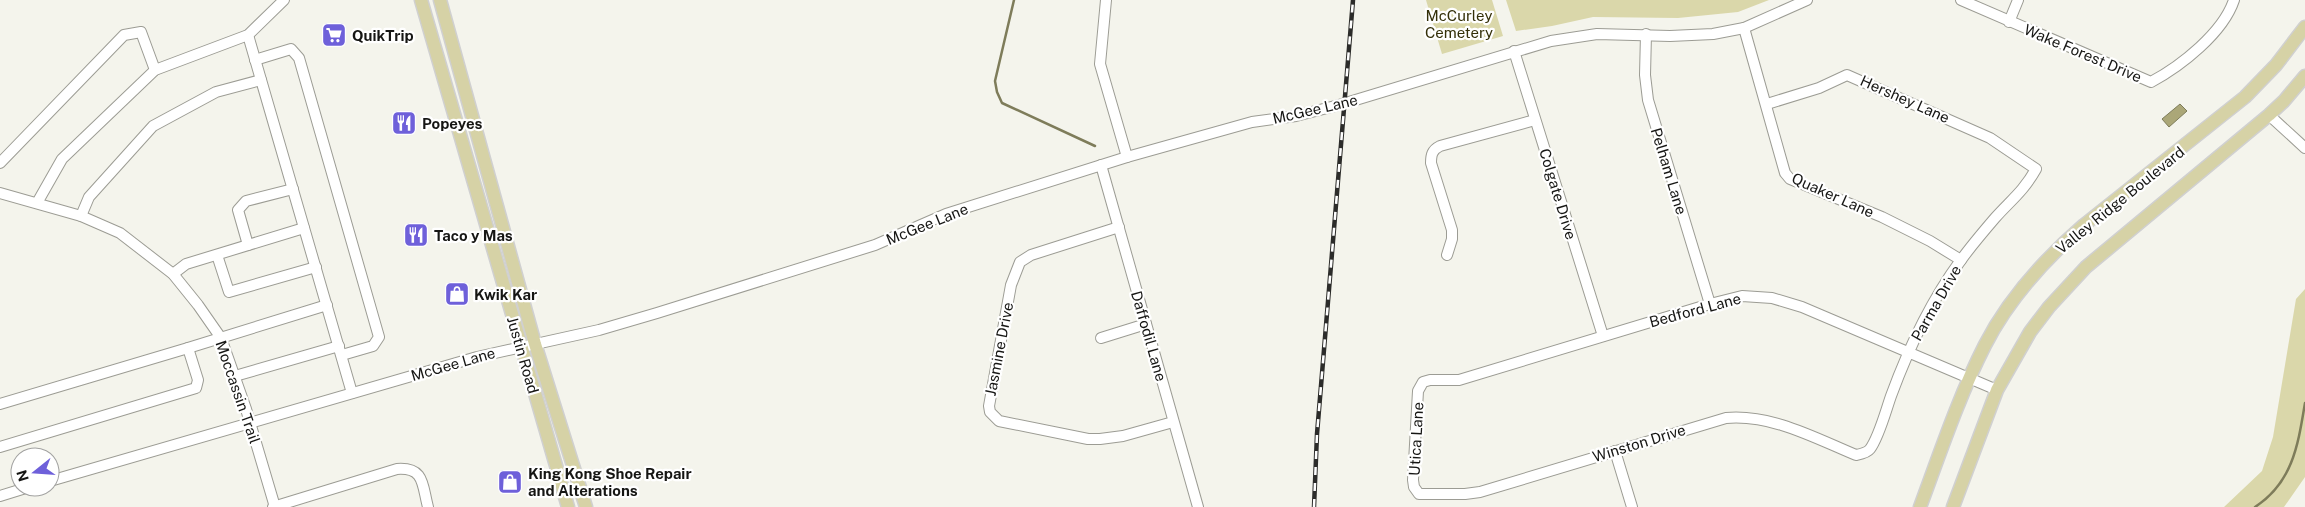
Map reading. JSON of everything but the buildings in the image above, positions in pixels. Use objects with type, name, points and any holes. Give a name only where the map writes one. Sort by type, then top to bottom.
[{"type":"main road","name":"Justin Road","points":[[421,0],[520,347],[568,507]]},
{"type":"main road","name":"Justin Road","points":[[440,0],[535,344],[586,507]]},
{"type":"main road","name":"Valley Ridge Boulevard","points":[[1920,507],[1986,344],[2006,311],[2060,246],[2245,97],[2276,65],[2305,27]]},
{"type":"main road","name":"Valley Ridge Boulevard","points":[[1953,507],[1997,390],[2030,332],[2070,282],[2133,226],[2269,115],[2284,101],[2305,76]]},
{"type":"street","points":[[37,203],[62,159],[156,70],[248,35],[284,0]]},
{"type":"street","points":[[1106,0],[1100,64],[1127,158]]},
{"type":"street","name":"McGee Lane","points":[[60,478],[352,393],[520,347],[629,321],[875,245],[946,214],[1101,165],[1252,122],[1296,116],[1339,105],[1514,51],[1575,36],[1604,34],[1697,35],[1744,28],[1807,0]]},
{"type":"street","name":"Wake Forest Drive","points":[[1961,0],[2151,82],[2206,41],[2221,25],[2234,0]]},
{"type":"street","points":[[2009,22],[2018,0]]},
{"type":"street","name":"Quaker Lane","points":[[1744,28],[1785,173],[1790,179],[1882,216],[1930,241],[1961,260]]},
{"type":"street","points":[[0,163],[124,35],[141,32],[156,70]]},
{"type":"street","name":"Pelham Lane","points":[[1646,34],[1645,75],[1648,100],[1710,304]]},
{"type":"street","points":[[248,35],[352,393]]},
{"type":"street","points":[[235,376],[340,351],[373,346],[379,337],[299,58],[291,48],[255,60]]},
{"type":"street","name":"Colgate Drive","points":[[1514,51],[1603,336]]},
{"type":"street","name":"Hershey Lane","points":[[1767,104],[1819,88],[1847,75],[1990,138],[2036,169]]},
{"type":"street","points":[[81,216],[89,196],[153,126],[216,92],[261,80]]},
{"type":"street","points":[[2269,115],[2305,148]]},
{"type":"street","points":[[1447,255],[1452,239],[1452,230],[1432,163],[1433,151],[1440,146],[1535,120]]},
{"type":"street","name":"Daffodil Lane","points":[[1101,165],[1198,507]]},
{"type":"street","name":"Parma Drive","points":[[1863,453],[1869,450],[1874,441],[1908,352],[1930,307],[1961,260],[1996,217],[2025,188],[2036,169]]},
{"type":"street","points":[[248,245],[238,210],[246,201],[293,189]]},
{"type":"street","name":"Moccassin Trail","points":[[0,193],[81,216],[120,233],[173,274],[221,338],[235,376],[274,507]]},
{"type":"street","name":"Jasmine Drive","points":[[1118,227],[1031,254],[1020,262],[1011,285],[988,406],[990,412],[999,421],[1088,439],[1123,436],[1173,422]]},
{"type":"street","points":[[173,274],[186,264],[304,228]]},
{"type":"street","points":[[217,255],[229,292],[316,266]]},
{"type":"street","name":"Bedford Lane","points":[[1418,391],[1423,382],[1430,380],[1459,380],[1742,296],[1772,298],[1802,307],[1997,390]]},
{"type":"street","points":[[0,404],[327,305]]},
{"type":"street","points":[[1101,338],[1146,324]]},
{"type":"street","points":[[0,447],[196,388],[198,380],[188,348]]},
{"type":"street","name":"Utica Lane","points":[[1414,487],[1418,391]]},
{"type":"street","name":"Winston Drive","points":[[1414,487],[1420,494],[1480,492],[1706,422],[1734,417],[1776,423],[1856,455],[1863,453]]},
{"type":"street","points":[[1615,451],[1632,507]]},
{"type":"street","points":[[274,507],[397,469],[413,470],[421,481],[428,507]]},
{"type":"green space","name":"McCurley Cemetery","points":[[1426,0],[1492,0],[1503,36],[1442,54]]},
{"type":"green space","points":[[1506,0],[1769,0],[1738,12],[1678,18],[1593,17],[1552,26],[1516,31]]},
{"type":"green space","points":[[2305,289],[2305,477],[2284,507],[2224,507],[2262,471],[2273,437],[2296,299]]},
{"type":"shaded area","points":[[2180,104],[2187,111],[2169,127],[2162,119]]},
{"type":"waterway","points":[[1014,0],[995,81],[1002,103],[1095,146]]},
{"type":"waterway","points":[[2255,507],[2268,497],[2286,474],[2296,448],[2305,403]]},
{"type":"railway","points":[[1314,507],[1317,434],[1353,0]]},
{"type":"place","name":"QuikTrip","points":[[334,35]]},
{"type":"place","name":"Popeyes","points":[[404,123]]},
{"type":"place","name":"Taco y Mas","points":[[416,235]]},
{"type":"place","name":"Kwik Kar","points":[[457,294]]},
{"type":"place","name":"King Kong Shoe Repair and Alterations","points":[[510,482]]}]
